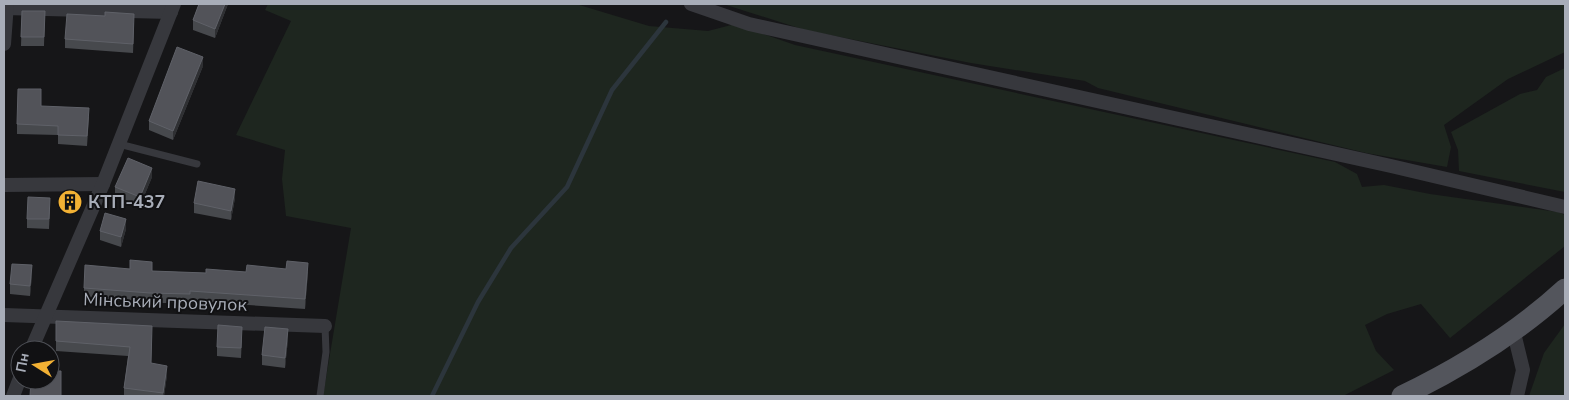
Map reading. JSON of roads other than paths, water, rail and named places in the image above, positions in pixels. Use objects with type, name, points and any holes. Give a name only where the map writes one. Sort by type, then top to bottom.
[{"type":"main road","points":[[1402,396],[1441,377],[1514,333],[1565,289]]},
{"type":"street","points":[[690,4],[749,24],[1392,166],[1565,207]]},
{"type":"street","points":[[4,44],[5,7],[173,8],[103,184],[35,340]]},
{"type":"street","points":[[4,185],[103,184]]},
{"type":"street","name":"Мінський провулок","points":[[4,315],[325,326]]},
{"type":"street","points":[[1514,333],[1523,370],[1517,396]]},
{"type":"lane","points":[[119,144],[197,164]]},
{"type":"lane","points":[[320,396],[326,352],[325,326]]},
{"type":"waterway","points":[[432,396],[478,302],[511,248],[567,187],[612,90],[666,22]]},
{"type":"place","name":"КТП-437","points":[[70,202]]}]
